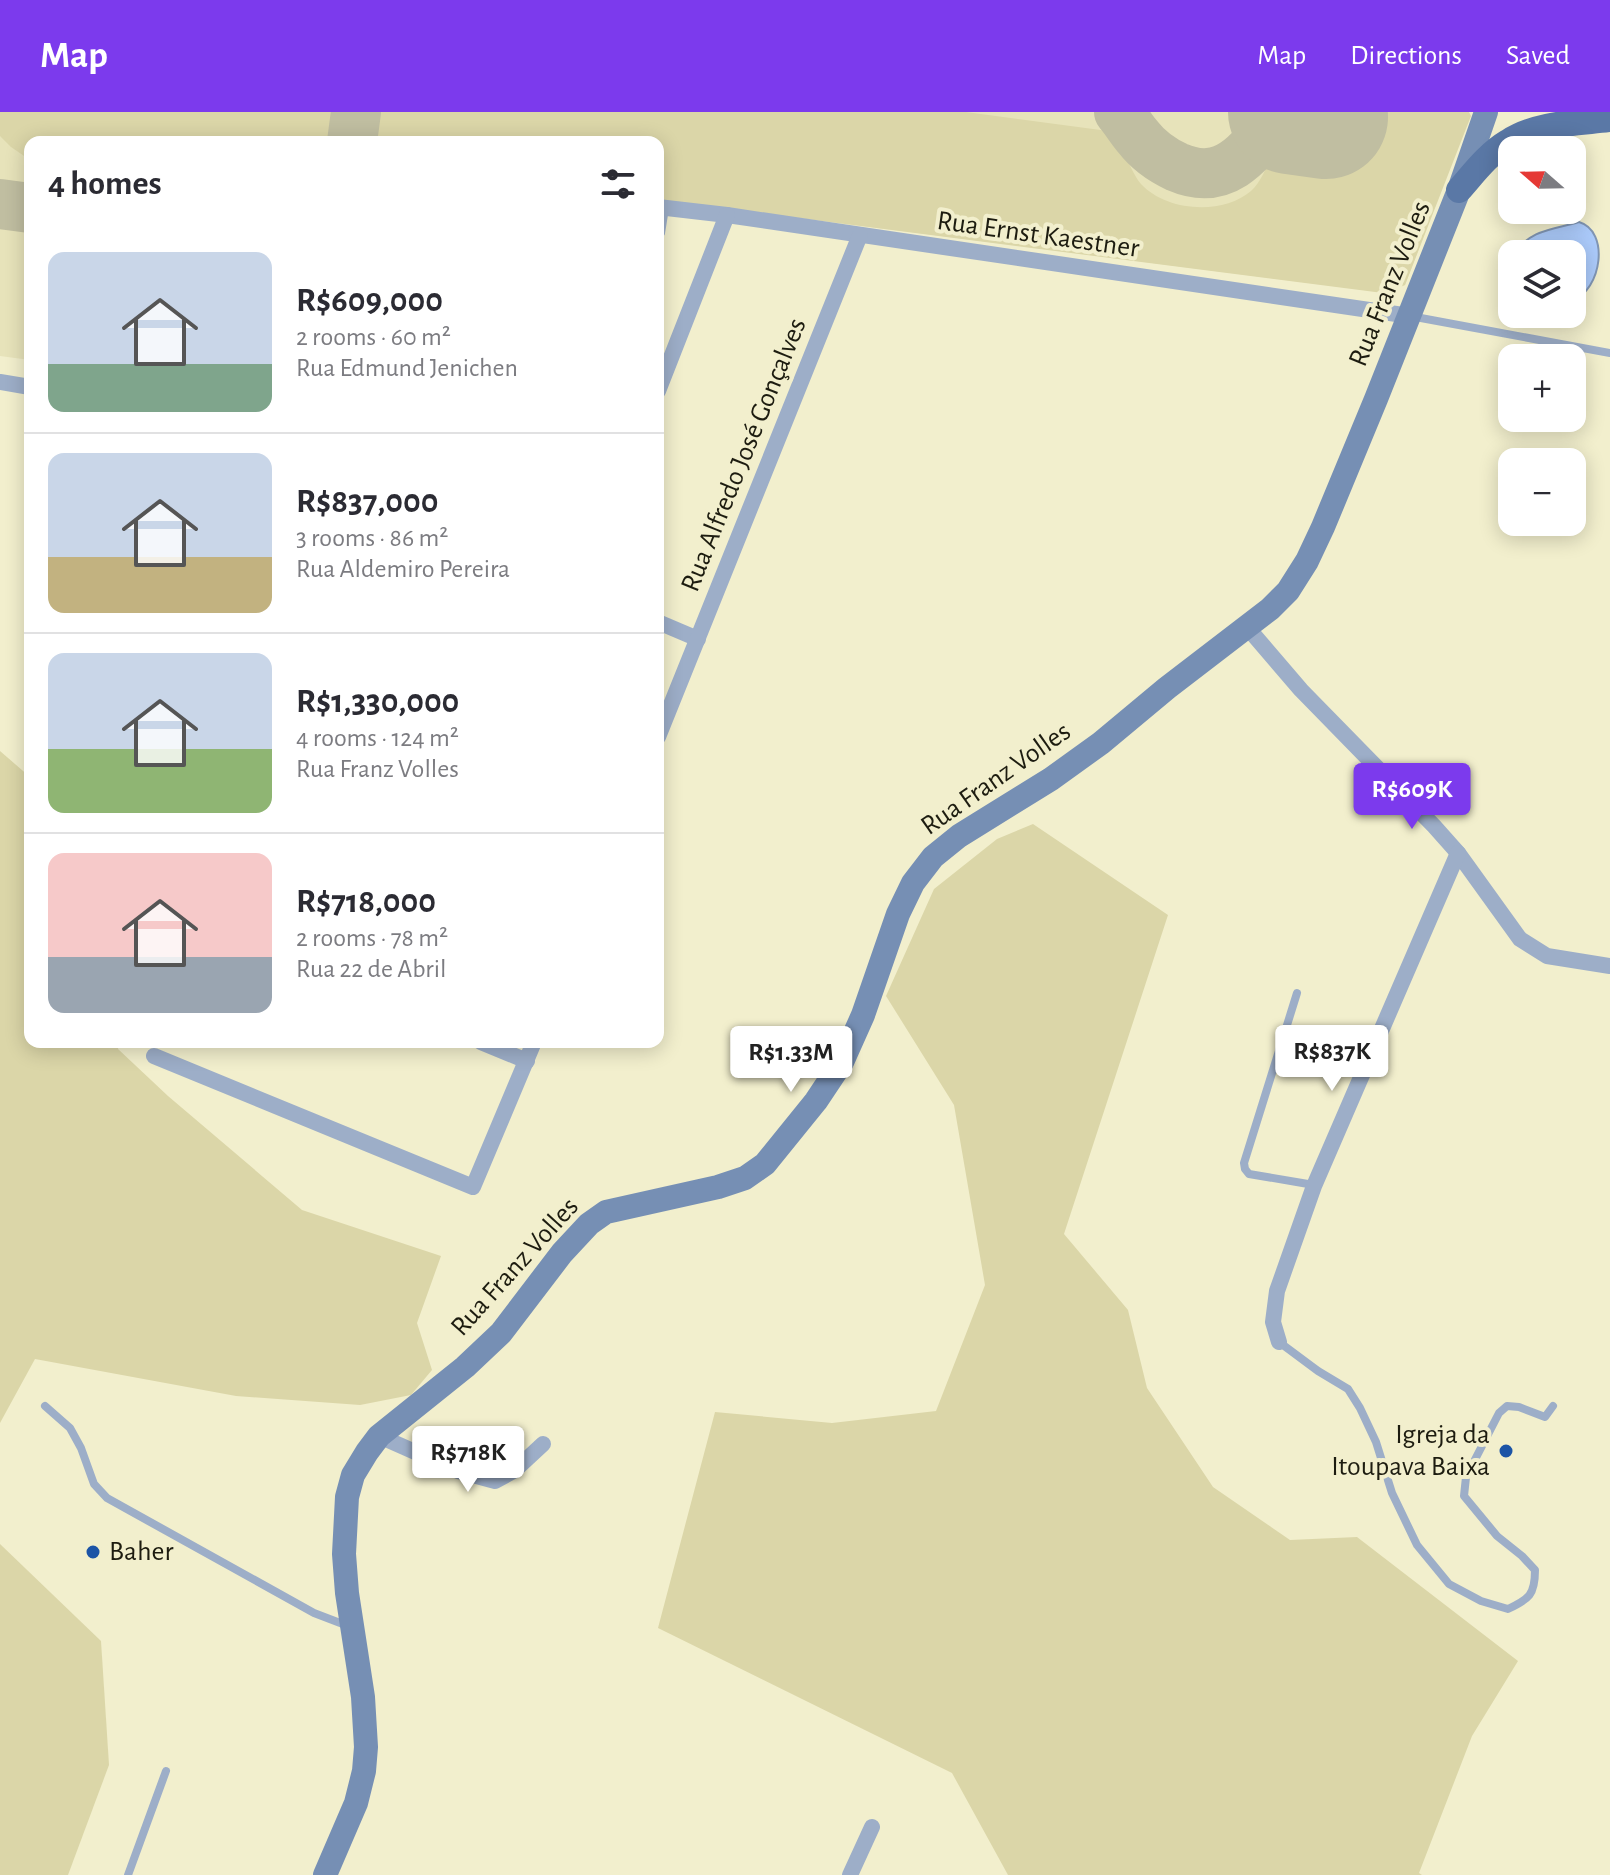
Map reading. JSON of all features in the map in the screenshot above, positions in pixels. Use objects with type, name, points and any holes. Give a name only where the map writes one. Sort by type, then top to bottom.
[{"type":"main road","points":[[1604,112],[1610,117]]},
{"type":"main road","points":[[1459,190],[1486,159],[1508,141],[1548,126],[1610,117]]},
{"type":"street","name":"Rua Franz Volles","points":[[325,1875],[351,1815],[364,1771],[366,1731],[344,1554],[347,1497],[353,1475],[379,1436],[465,1367],[501,1333],[562,1253],[589,1224],[606,1212],[745,1178],[765,1164],[809,1111],[842,1062],[863,1015],[898,914],[913,883],[933,857],[959,836],[1101,743],[1270,609],[1288,591],[1307,561],[1335,498],[1410,316],[1486,112]]},
{"type":"street","name":"Rua Ernst Kaestner","points":[[664,208],[1410,316]]},
{"type":"street","points":[[664,376],[727,215]]},
{"type":"street","name":"Rua Alfredo José Gonçalves","points":[[664,722],[860,235]]},
{"type":"street","points":[[0,382],[24,386]]},
{"type":"street","points":[[664,625],[698,639]]},
{"type":"street","points":[[1247,627],[1301,690],[1458,853],[1520,939],[1547,956],[1610,966]]},
{"type":"street","points":[[1279,1342],[1273,1322],[1277,1291],[1314,1186],[1458,853]]},
{"type":"street","points":[[496,1048],[527,1061]]},
{"type":"street","points":[[154,1056],[473,1187],[532,1048]]},
{"type":"street","points":[[379,1436],[458,1471],[495,1481],[515,1470],[543,1444]]},
{"type":"street","points":[[850,1875],[872,1827]]},
{"type":"lane","points":[[1410,316],[1610,353]]},
{"type":"lane","points":[[1297,993],[1244,1163],[1249,1174],[1314,1186]]},
{"type":"lane","points":[[1279,1342],[1348,1389],[1376,1442],[1392,1493],[1417,1545],[1449,1584],[1481,1601],[1508,1609],[1528,1600],[1535,1584],[1535,1570],[1497,1536],[1464,1496],[1466,1477],[1499,1413],[1507,1406],[1545,1417],[1553,1406]]},
{"type":"lane","points":[[45,1406],[70,1428],[94,1484],[107,1498],[314,1613],[352,1627]]},
{"type":"lane","points":[[128,1875],[166,1771]]},
{"type":"shaded area","points":[[0,112],[1440,112],[1464,131],[1405,285],[1388,293],[664,201],[664,136],[24,136],[24,359],[0,356]]},
{"type":"shaded area","points":[[0,112],[335,112],[333,136],[24,136],[24,156],[0,136]]},
{"type":"shaded area","points":[[378,112],[966,112],[1108,131],[1141,184],[1152,193],[1180,205],[1211,207],[1239,199],[1251,191],[1274,154],[1330,159],[1336,112],[1469,112],[1471,116],[1405,285],[1383,293],[664,201],[664,136],[375,136]]},
{"type":"shaded area","points":[[0,751],[24,772],[24,1048],[118,1048],[168,1096],[302,1210],[441,1256],[417,1323],[432,1370],[411,1395],[360,1405],[236,1396],[35,1359],[0,1423]]},
{"type":"shaded area","points":[[1033,824],[1168,915],[1064,1234],[1128,1310],[1147,1388],[1213,1487],[1290,1540],[1357,1537],[1518,1661],[1472,1736],[1419,1873],[1422,1875],[1008,1875],[952,1773],[658,1628],[715,1412],[832,1423],[936,1411],[985,1285],[954,1105],[886,996],[934,889],[997,839]]},
{"type":"shaded area","points":[[0,1544],[101,1641],[109,1765],[68,1875],[0,1875]]},
{"type":"water","points":[[1582,224],[1595,237],[1598,248],[1596,274],[1586,290],[1586,240],[1527,240],[1551,229]]},
{"type":"taxiway","points":[[353,136],[356,112]]},
{"type":"taxiway","points":[[1119,112],[1142,142],[1161,158],[1177,167],[1211,173],[1238,161],[1281,112]]},
{"type":"taxiway","points":[[0,204],[24,207]]},
{"type":"runway","points":[[1290,112],[1326,117]]},
{"type":"place","name":"Igreja da Itoupava Baixa","points":[[1506,1451]]},
{"type":"place","name":"Baher","points":[[93,1552]]}]
